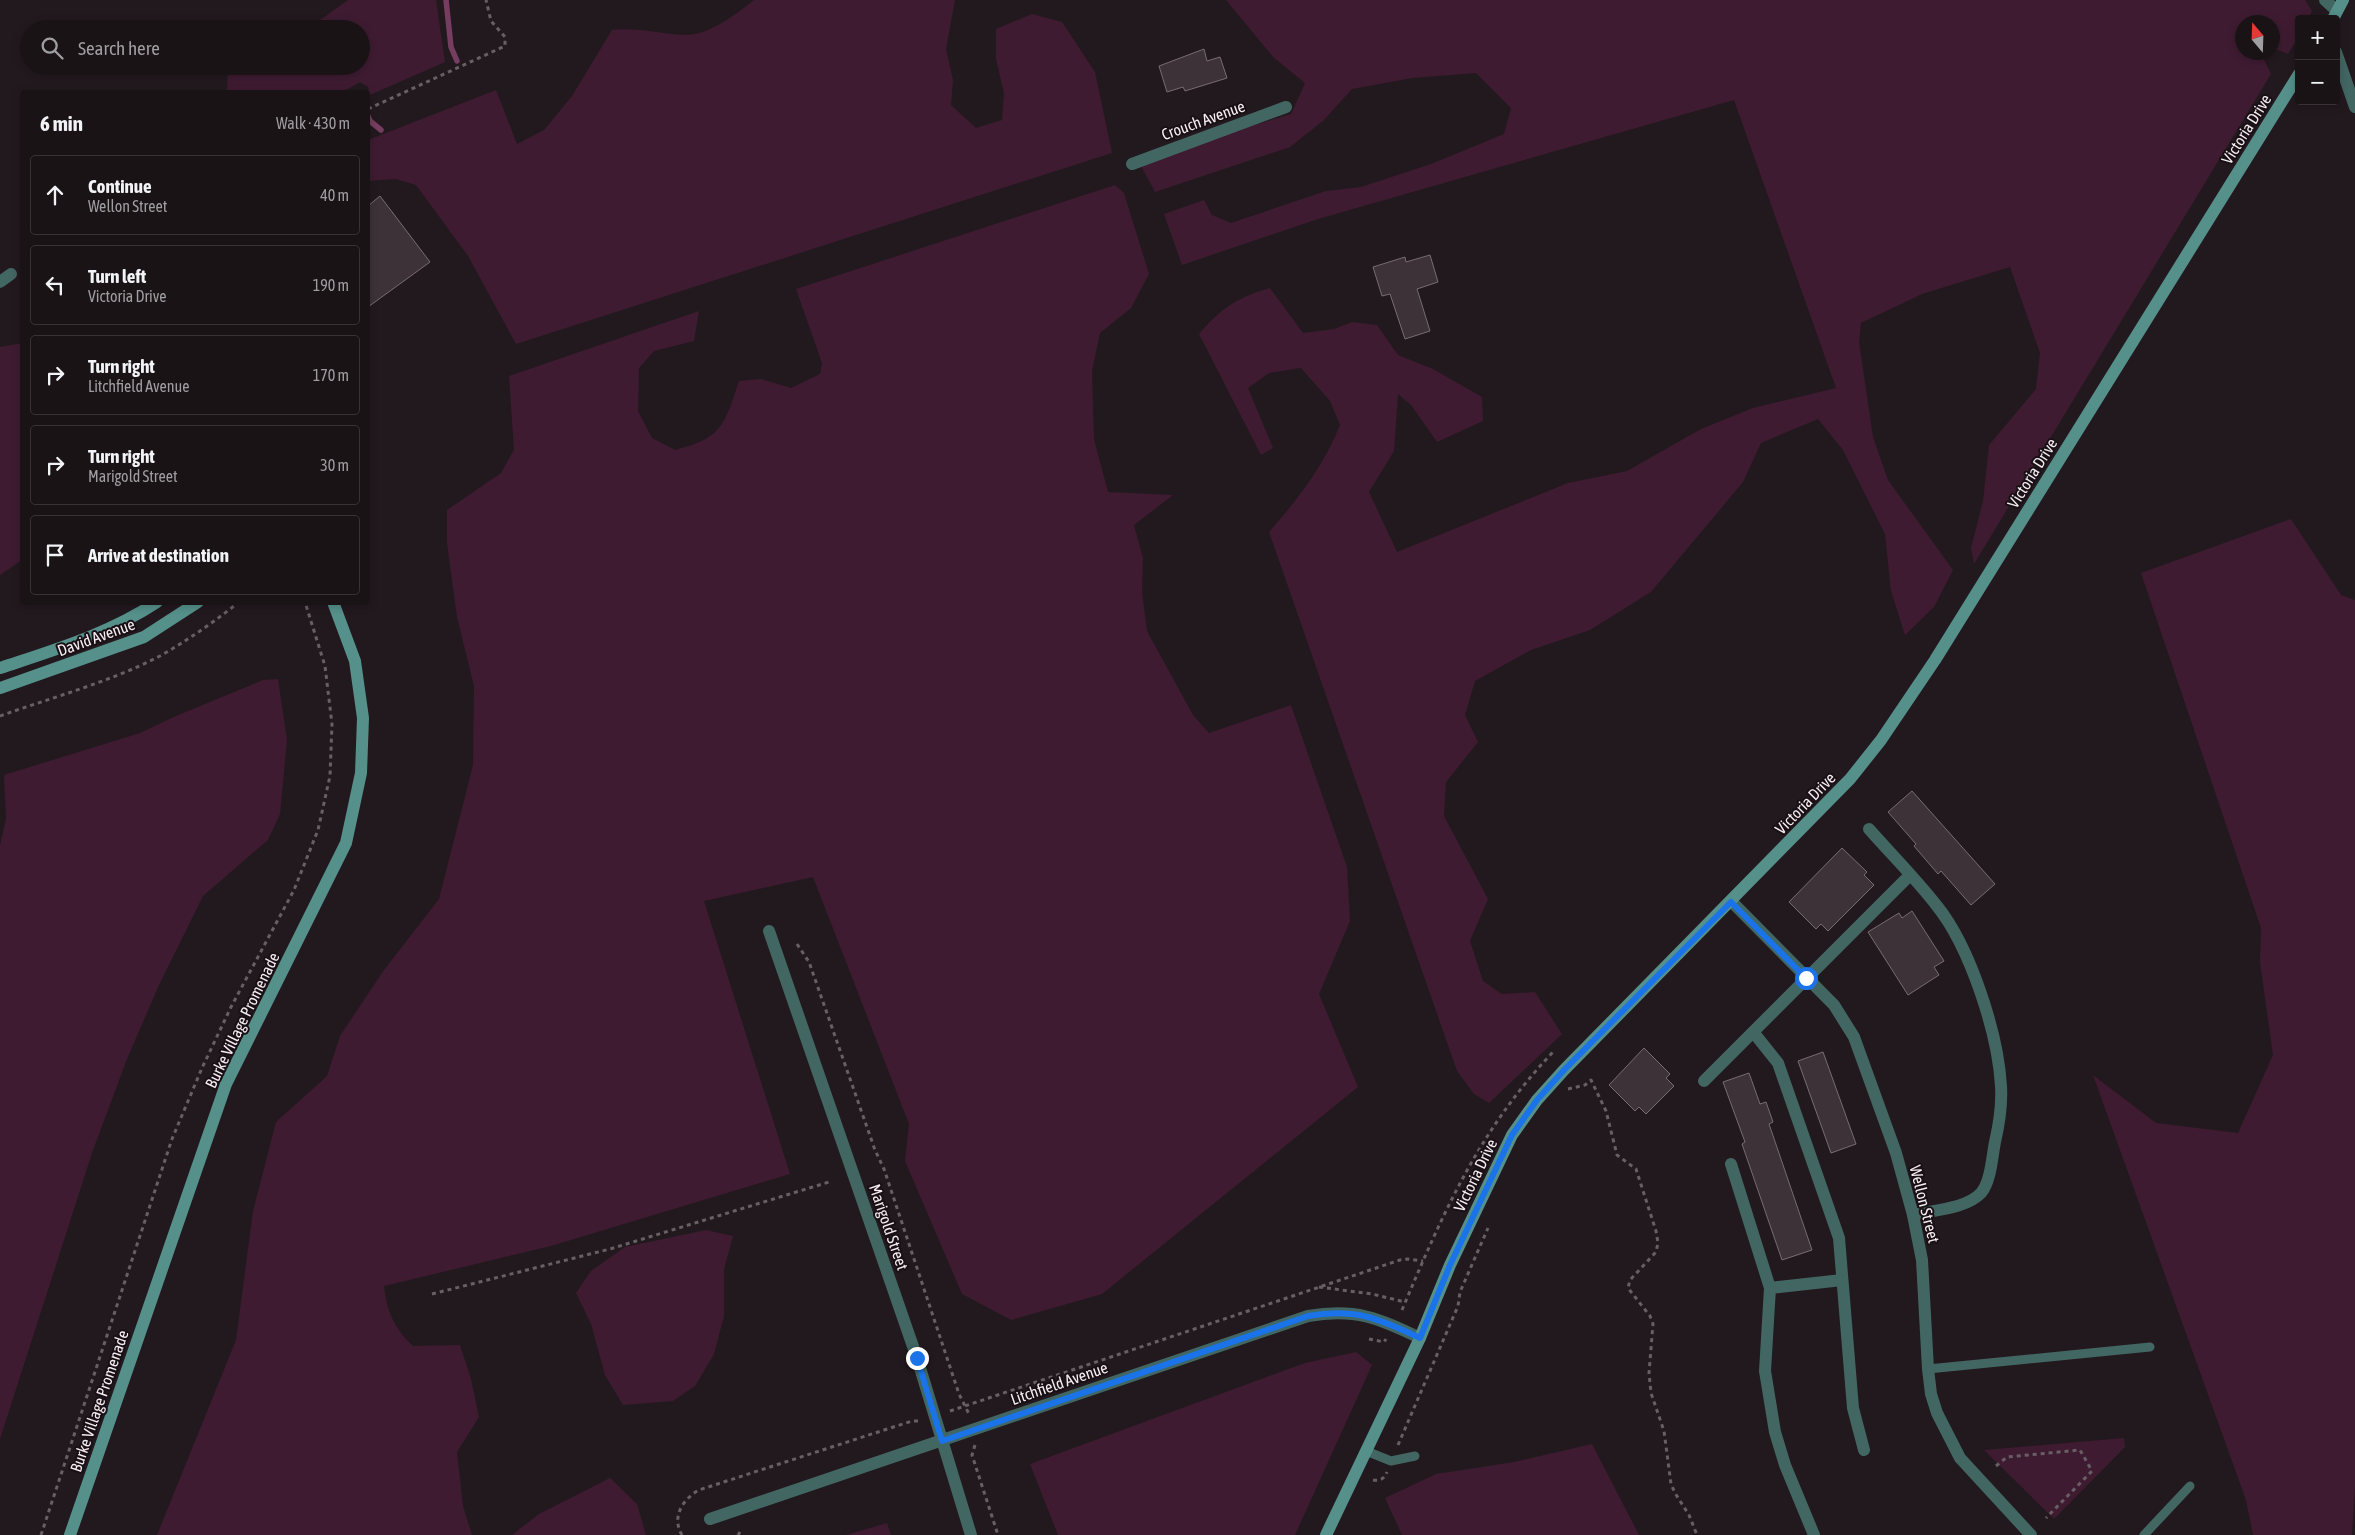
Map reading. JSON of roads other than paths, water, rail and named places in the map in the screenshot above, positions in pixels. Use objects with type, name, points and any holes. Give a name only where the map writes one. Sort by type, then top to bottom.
[{"type":"street","points":[[2326,0],[2338,10]]},
{"type":"street","points":[[2339,60],[2355,107]]},
{"type":"street","name":"Victoria Drive","points":[[1326,1535],[1420,1338],[1450,1265],[1512,1135],[1564,1070],[1813,818],[1881,740],[1935,660],[2295,80]]},
{"type":"street","name":"Crouch Avenue","points":[[1132,164],[1286,107]]},
{"type":"street","name":"David Avenue","points":[[0,668],[84,640],[135,617],[153,605]]},
{"type":"street","name":"David Avenue","points":[[0,688],[144,637],[193,605]]},
{"type":"street","name":"Burke Village Promenade","points":[[70,1535],[226,1084],[346,843],[361,773],[362,718],[355,661],[333,605]]},
{"type":"street","points":[[1869,829],[1938,906],[1962,946],[1979,988],[1993,1039],[2001,1086],[1997,1133],[1987,1180],[1981,1192],[1972,1199],[1955,1205],[1913,1215]]},
{"type":"street","points":[[1704,1081],[1910,875]]},
{"type":"street","name":"Wellon Street","points":[[1731,902],[1834,1005],[1854,1036],[1896,1153],[1913,1215],[1922,1260],[1931,1394],[1937,1413],[1960,1458],[2031,1535]]},
{"type":"street","name":"Marigold Street","points":[[769,931],[917,1358],[971,1535]]},
{"type":"street","points":[[1754,1033],[1778,1063],[1839,1238],[1853,1408],[1864,1450]]},
{"type":"street","points":[[1731,1164],[1770,1288],[1765,1371],[1775,1432],[1785,1465],[1814,1535]]},
{"type":"street","points":[[1770,1288],[1842,1280]]},
{"type":"street","name":"Litchfield Avenue","points":[[710,1519],[1308,1316],[1340,1312],[1380,1318],[1420,1338]]},
{"type":"lane","points":[[1928,1369],[2150,1346]]},
{"type":"lane","points":[[1366,1451],[1391,1461],[1415,1456]]},
{"type":"lane","points":[[2144,1535],[2190,1486]]},
{"type":"waterway","points":[[446,0],[451,47],[457,61]]},
{"type":"waterway","points":[[370,121],[381,130]]}]
